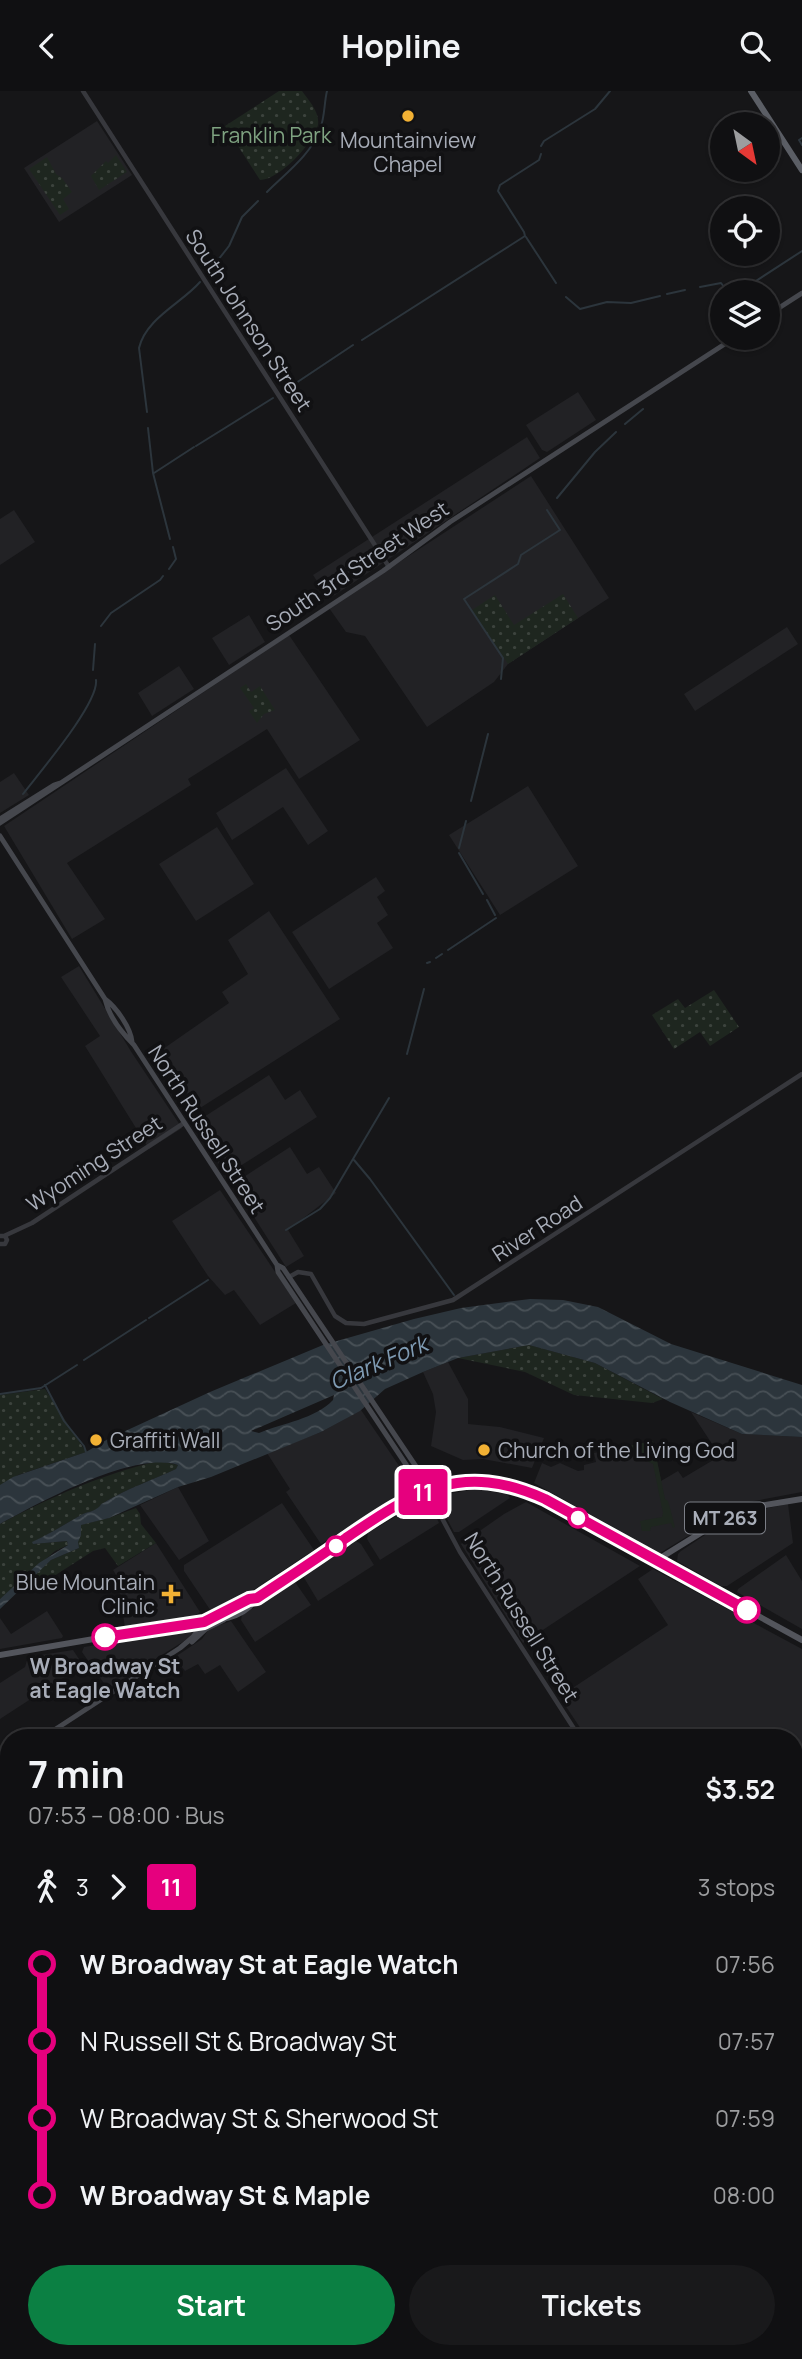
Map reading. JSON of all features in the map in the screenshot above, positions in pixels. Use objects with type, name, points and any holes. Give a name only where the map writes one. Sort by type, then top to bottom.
[{"type":"highway","points":[[751,91],[802,170]]},
{"type":"main road","points":[[780,307],[802,293]]},
{"type":"main road","name":"South 3rd Street West","points":[[0,821],[57,787],[389,567],[450,522],[715,350]]},
{"type":"main road","points":[[0,836],[105,999],[119,1016],[131,1035],[133,1044]]},
{"type":"main road","points":[[105,999],[108,1010],[133,1044]]},
{"type":"main road","name":"North Russell Street","points":[[133,1044],[277,1265],[278,1272],[318,1333],[427,1490]]},
{"type":"main road","name":"North Russell Street","points":[[277,1265],[284,1268],[379,1409],[417,1468],[414,1473]]},
{"type":"main road","points":[[397,1504],[410,1487],[414,1473]]},
{"type":"main road","points":[[56,1729],[253,1604],[257,1598],[397,1504],[427,1490],[473,1482],[495,1482],[513,1486],[545,1499],[802,1640]]},
{"type":"main road","name":"MT 263","points":[[657,1560],[728,1516],[747,1508],[802,1499]]},
{"type":"main road","points":[[180,1648],[204,1622],[249,1599],[257,1598]]},
{"type":"main road","points":[[0,1655],[227,1618]]},
{"type":"street","name":"South Johnson Street","points":[[83,91],[389,567]]},
{"type":"street","name":"River Road","points":[[289,1277],[298,1272],[311,1275],[335,1316],[346,1324],[364,1324],[453,1300],[802,1074]]},
{"type":"street","name":"Wyoming Street","points":[[4,1237],[21,1229],[184,1123]]},
{"type":"street","points":[[1,1244],[4,1237]]},
{"type":"street","name":"North Russell Street","points":[[427,1490],[460,1552],[574,1729]]},
{"type":"shaded area","points":[[97,121],[132,175],[59,222],[24,168]]},
{"type":"shaded area","points":[[578,392],[596,420],[547,452],[542,450],[526,425]]},
{"type":"shaded area","points":[[527,437],[540,458],[329,599],[313,575]]},
{"type":"shaded area","points":[[531,476],[609,598],[508,664],[494,682],[427,727],[365,636],[346,632],[329,608]]},
{"type":"shaded area","points":[[14,510],[35,542],[0,565],[0,519]]},
{"type":"shaded area","points":[[249,615],[265,642],[229,665],[212,638]]},
{"type":"shaded area","points":[[787,627],[798,644],[695,711],[684,694]]},
{"type":"shaded area","points":[[289,635],[360,740],[299,779],[267,729],[188,779],[191,785],[67,863],[105,919],[72,939],[4,826]]},
{"type":"shaded area","points":[[179,666],[194,689],[152,716],[138,693]]},
{"type":"shaded area","points":[[286,768],[328,831],[308,845],[283,807],[232,840],[216,813]]},
{"type":"shaded area","points":[[14,773],[29,795],[0,813],[0,782]]},
{"type":"shaded area","points":[[528,786],[578,866],[500,915],[449,835]]},
{"type":"shaded area","points":[[217,827],[254,884],[196,921],[159,864]]},
{"type":"shaded area","points":[[376,877],[385,891],[377,897],[388,915],[377,923],[393,948],[329,989],[292,932]]},
{"type":"shaded area","points":[[269,911],[340,1019],[189,1115],[153,1056],[229,1003],[222,992],[248,974],[228,940]]},
{"type":"shaded area","points":[[79,966],[182,1128],[149,1149],[85,1046],[100,1036],[61,977]]},
{"type":"shaded area","points":[[269,1075],[285,1100],[300,1090],[317,1117],[226,1175],[193,1124]]},
{"type":"shaded area","points":[[290,1147],[307,1174],[319,1167],[336,1193],[288,1230],[304,1256],[286,1267],[233,1184]]},
{"type":"shaded area","points":[[220,1190],[296,1303],[260,1325],[234,1290],[225,1295],[208,1276],[172,1221]]},
{"type":"shaded area","points":[[448,1362],[468,1399],[468,1424],[500,1427],[544,1438],[532,1468],[483,1459],[463,1460],[431,1446],[436,1412],[433,1394],[423,1372]]},
{"type":"shaded area","points":[[361,1410],[406,1476],[407,1482],[398,1496],[321,1544],[286,1492],[290,1489],[267,1453],[321,1432]]},
{"type":"shaded area","points":[[691,1412],[742,1434],[802,1437],[802,1492],[737,1506],[660,1553],[534,1483],[542,1463],[551,1467],[560,1463],[578,1471],[584,1470],[584,1465],[596,1462],[594,1453],[653,1441],[661,1481],[678,1471],[683,1478],[720,1456]]},
{"type":"shaded area","points":[[178,1487],[209,1541],[179,1560],[140,1505]]},
{"type":"shaded area","points":[[475,1489],[507,1494],[510,1498],[459,1532],[454,1532],[438,1502],[438,1496]]},
{"type":"shaded area","points":[[420,1502],[431,1505],[439,1523],[380,1560],[367,1539],[368,1533]]},
{"type":"shaded area","points":[[526,1502],[640,1566],[523,1643],[461,1544]]},
{"type":"shaded area","points":[[282,1503],[314,1550],[238,1600],[211,1611],[184,1571],[184,1565]]},
{"type":"shaded area","points":[[788,1504],[793,1543],[727,1586],[721,1586],[677,1561],[681,1551],[729,1519]]},
{"type":"shaded area","points":[[356,1541],[361,1544],[374,1565],[318,1601],[303,1576]]},
{"type":"shaded area","points":[[156,1543],[200,1612],[195,1616],[125,1628],[119,1585],[121,1583],[113,1570]]},
{"type":"shaded area","points":[[786,1555],[802,1581],[802,1629],[737,1592]]},
{"type":"shaded area","points":[[653,1569],[802,1649],[802,1729],[581,1729],[565,1705],[562,1695],[668,1625],[638,1579]]},
{"type":"shaded area","points":[[295,1582],[311,1605],[255,1642],[241,1620],[242,1615]]},
{"type":"shaded area","points":[[47,1611],[62,1638],[0,1649],[0,1618],[11,1634]]},
{"type":"shaded area","points":[[231,1621],[266,1672],[238,1692],[220,1665],[205,1674],[198,1664],[185,1671],[176,1659],[202,1639],[209,1629]]},
{"type":"shaded area","points":[[193,1630],[192,1636],[108,1689],[82,1652],[84,1647]]},
{"type":"shaded area","points":[[73,1650],[83,1665],[0,1719],[0,1683],[25,1667],[28,1657]]},
{"type":"green space","name":"Franklin Park","points":[[279,91],[302,91],[316,111],[318,125],[310,142],[294,160],[276,174],[260,180],[225,126]]},
{"type":"green space","points":[[116,155],[127,172],[99,190],[91,176]]},
{"type":"green space","points":[[47,157],[56,174],[72,192],[63,199],[69,209],[60,215],[29,169]]},
{"type":"green space","points":[[563,594],[578,618],[508,664],[472,610],[495,595],[514,625]]},
{"type":"green space","points":[[246,684],[251,692],[260,686],[275,710],[264,714],[257,723],[249,711],[254,708],[240,688]]},
{"type":"green space","points":[[714,990],[739,1027],[710,1046],[700,1032],[674,1049],[652,1015],[678,999],[685,1008]]},
{"type":"green space","points":[[529,1345],[595,1363],[663,1399],[652,1403],[574,1395],[525,1372],[458,1358]]},
{"type":"green space","points":[[45,1389],[86,1452],[18,1475],[0,1486],[0,1395]]},
{"type":"green space","points":[[653,1441],[665,1499],[668,1501],[675,1527],[673,1528],[671,1523],[651,1527],[650,1531],[642,1531],[640,1521],[662,1517],[663,1513],[653,1464],[647,1461],[648,1457],[629,1450],[628,1446]]},
{"type":"green space","points":[[159,1461],[178,1465],[176,1469],[123,1492],[97,1509],[33,1542],[67,1541],[68,1545],[55,1551],[0,1599],[0,1524],[77,1487]]},
{"type":"green space","points":[[136,1508],[141,1524],[156,1543],[118,1566],[105,1548],[93,1551],[40,1585],[30,1579],[51,1560],[79,1548],[77,1542],[81,1535],[80,1525]]},
{"type":"water","name":"Clark Fork","points":[[530,1299],[563,1300],[598,1307],[671,1344],[802,1385],[802,1437],[742,1434],[670,1402],[595,1363],[529,1345],[458,1358],[385,1389],[360,1411],[321,1432],[211,1477],[178,1487],[109,1518],[81,1525],[79,1548],[51,1560],[0,1609],[0,1599],[39,1563],[68,1545],[67,1541],[32,1542],[123,1492],[176,1469],[178,1465],[137,1465],[113,1472],[62,1492],[0,1524],[0,1485],[13,1477],[86,1452],[108,1439],[210,1392],[323,1345],[461,1308]],"holes":[[[334,1395],[333,1400],[317,1412],[298,1420],[259,1433],[251,1431]]]},
{"type":"waterway","points":[[267,192],[311,147],[323,120],[327,91]]},
{"type":"waterway","points":[[541,146],[544,141],[595,109],[610,91]]},
{"type":"waterway","points":[[802,138],[799,140],[802,145]]},
{"type":"waterway","points":[[362,340],[525,236],[498,191],[500,185],[539,160],[541,154]]},
{"type":"waterway","points":[[207,274],[229,246],[242,217],[258,201]]},
{"type":"waterway","points":[[526,237],[556,283]]},
{"type":"waterway","points":[[757,280],[802,251]]},
{"type":"waterway","points":[[147,412],[139,348],[143,337],[157,319],[200,282]]},
{"type":"waterway","points":[[700,287],[710,285]]},
{"type":"waterway","points":[[667,294],[685,290]]},
{"type":"waterway","points":[[566,297],[580,309],[607,302],[631,303],[660,296]]},
{"type":"waterway","points":[[284,391],[353,345]]},
{"type":"waterway","points":[[196,446],[273,398]]},
{"type":"waterway","points":[[625,424],[643,409]]},
{"type":"waterway","points":[[148,428],[153,473],[170,539]]},
{"type":"waterway","points":[[557,498],[595,452],[616,432]]},
{"type":"waterway","points":[[154,473],[194,447]]},
{"type":"waterway","points":[[501,679],[503,658],[464,599],[518,564],[521,555],[560,530],[547,510]]},
{"type":"waterway","points":[[169,569],[176,559],[173,547]]},
{"type":"waterway","points":[[101,626],[111,613],[163,576]]},
{"type":"waterway","points":[[93,670],[95,644]]},
{"type":"waterway","points":[[23,794],[78,721],[88,705],[96,680]]},
{"type":"waterway","points":[[471,801],[488,734]]},
{"type":"waterway","points":[[459,848],[466,821]]},
{"type":"waterway","points":[[459,853],[483,894]]},
{"type":"waterway","points":[[487,900],[495,915]]},
{"type":"waterway","points":[[448,950],[496,918]]},
{"type":"waterway","points":[[436,958],[442,954]]},
{"type":"waterway","points":[[407,1054],[424,989]]},
{"type":"waterway","points":[[286,1230],[320,1209],[330,1198],[389,1098]]},
{"type":"waterway","points":[[354,1160],[454,1295]]},
{"type":"waterway","points":[[149,1318],[208,1280]]},
{"type":"waterway","points":[[84,1360],[146,1320]]},
{"type":"waterway","points":[[0,1394],[41,1388],[77,1365]]},
{"type":"waterway","points":[[45,1385],[64,1421],[86,1452]]},
{"type":"bus line","name":"11","points":[[105,1637],[204,1622],[249,1599],[257,1598],[408,1498],[451,1484],[473,1482],[495,1482],[528,1491],[747,1610]]},
{"type":"place","name":"Mountainview Chapel","points":[[408,116]]},
{"type":"place","name":"Graffiti Wall","points":[[96,1440]]},
{"type":"place","name":"Church of the Living God","points":[[484,1450]]},
{"type":"place","name":"Blue Mountain Clinic","points":[[171,1594]]},
{"type":"place","name":"W Broadway St at Eagle Watch","points":[[105,1637]]}]
